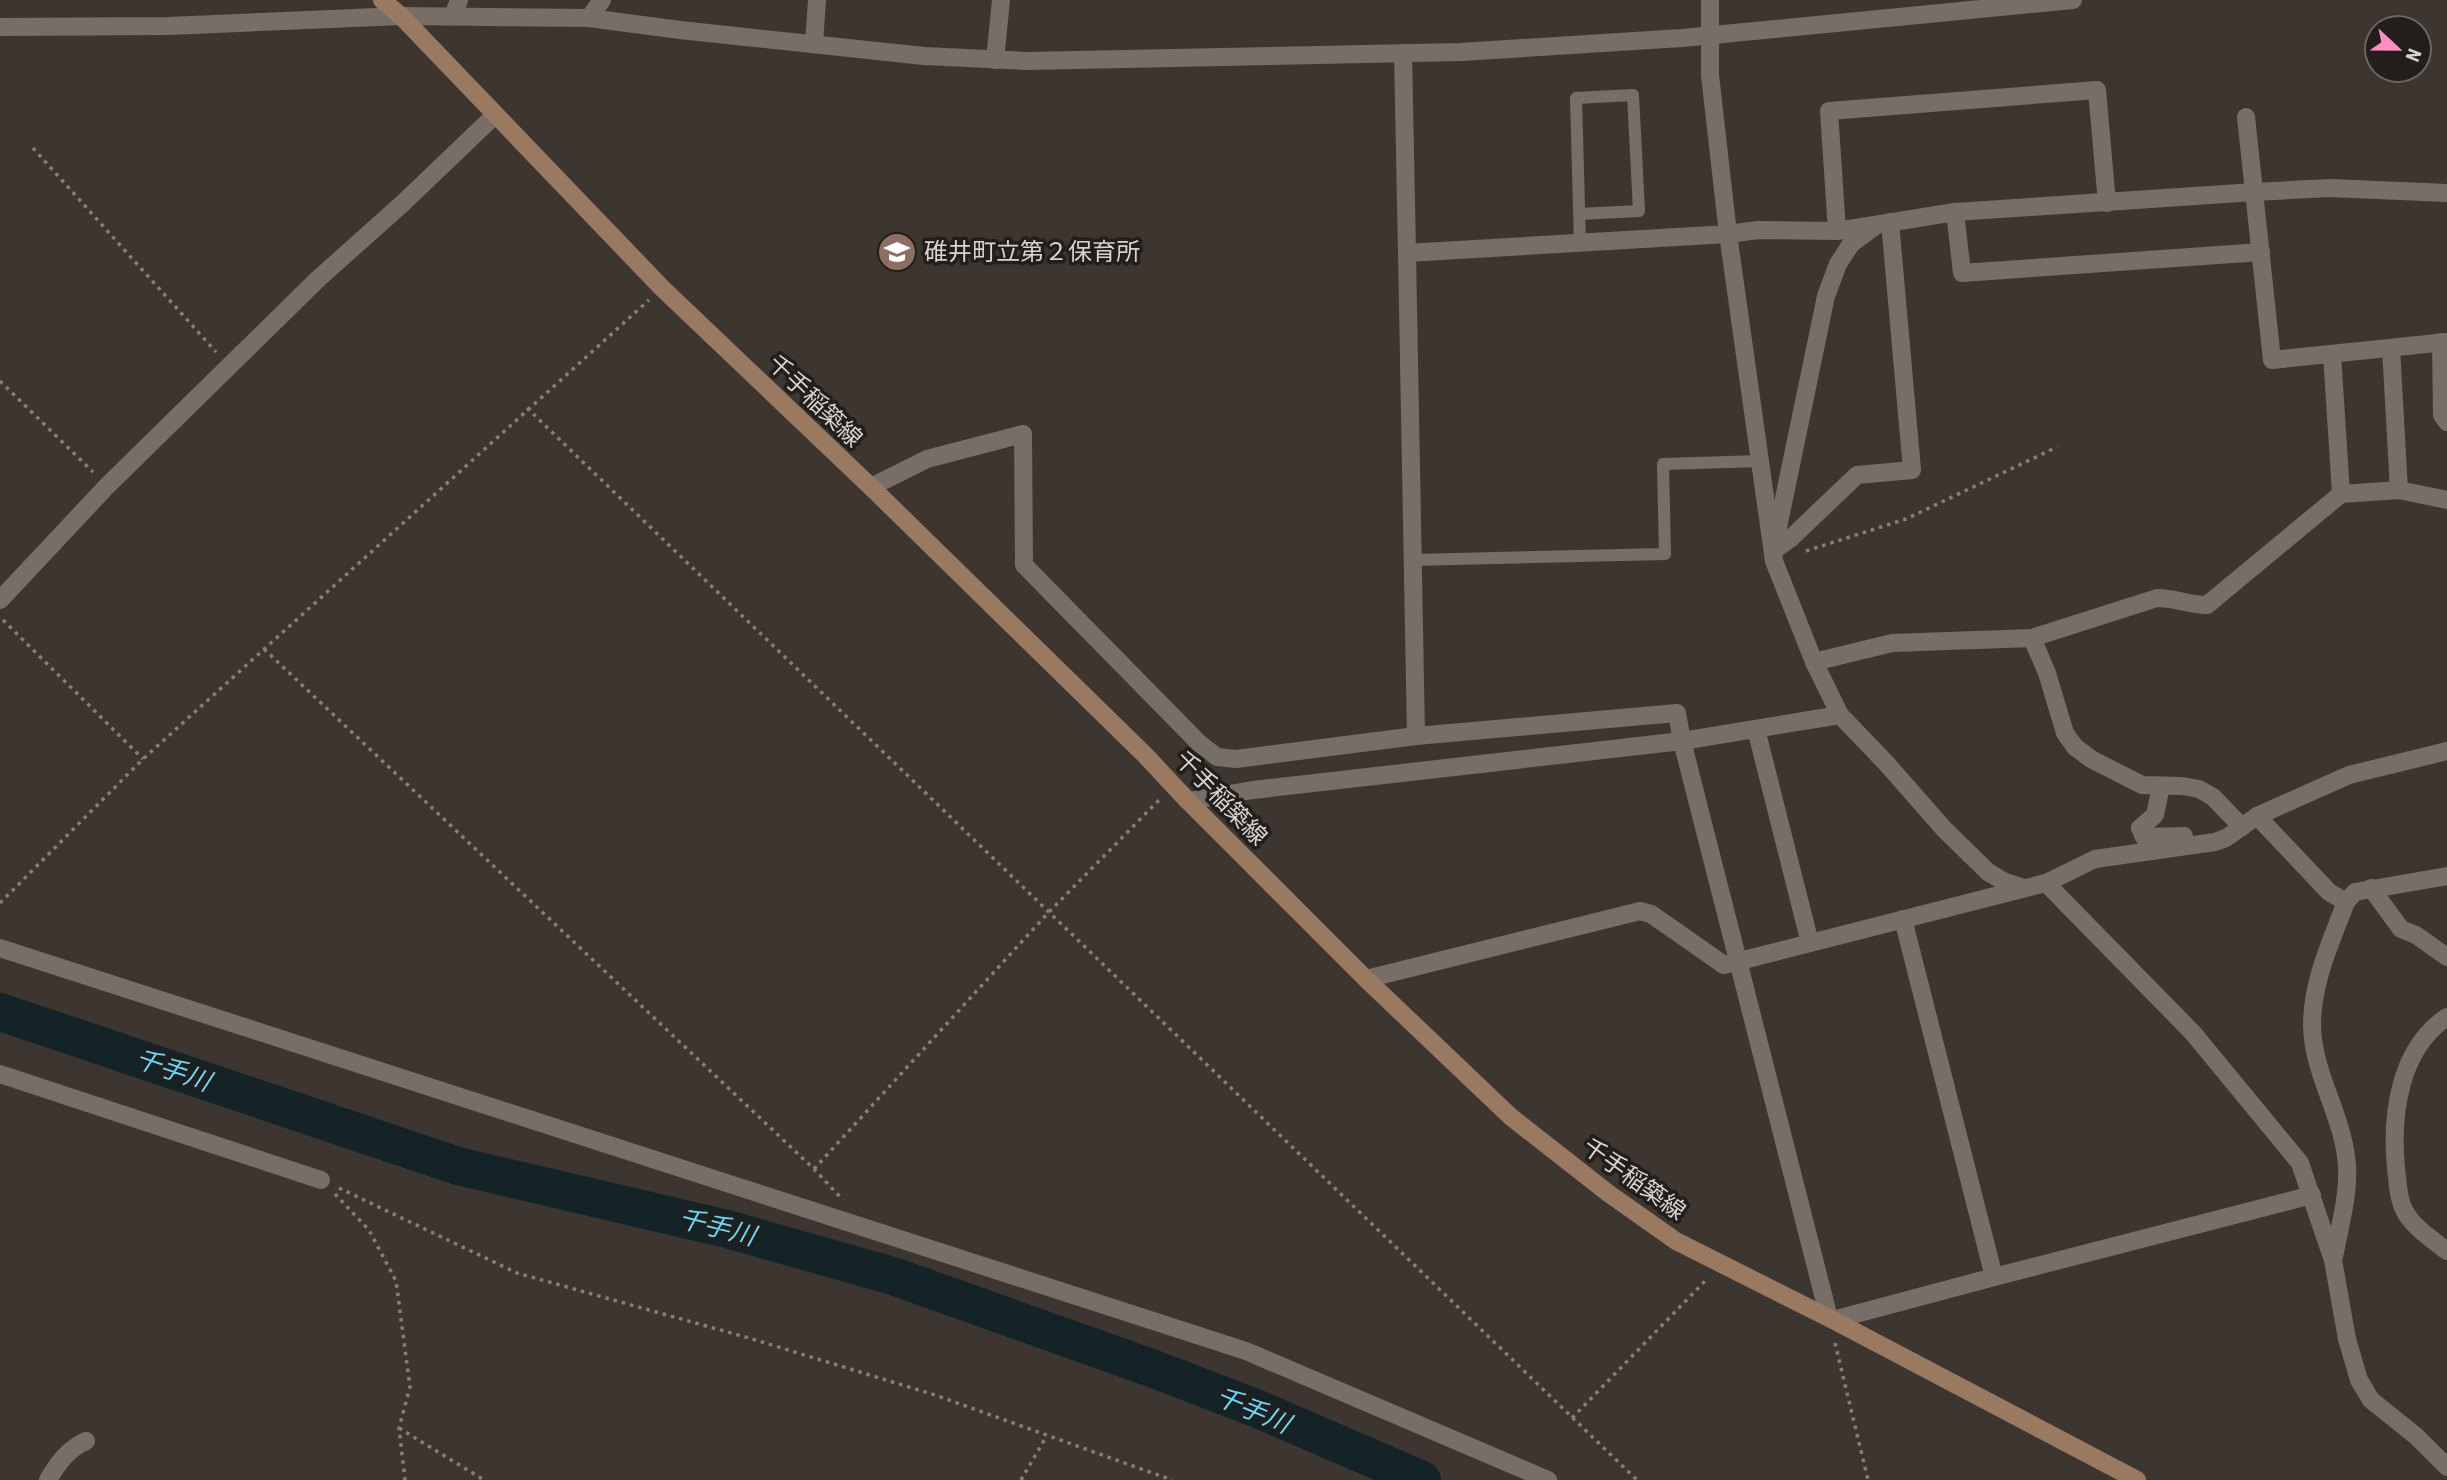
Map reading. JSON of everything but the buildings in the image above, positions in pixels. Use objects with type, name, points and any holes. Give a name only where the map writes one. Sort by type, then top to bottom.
[{"type":"main road","name":"千手稲築線","points":[[382,0],[401,16],[662,288],[871,487],[1366,979],[1511,1117],[1664,1233],[2137,1480]]},
{"type":"street","points":[[589,18],[602,0]]},
{"type":"street","points":[[814,44],[817,0]]},
{"type":"street","points":[[995,60],[1001,0]]},
{"type":"street","points":[[1710,0],[1710,75],[1728,234],[1774,556],[1814,662],[1840,715],[1974,860],[2003,881],[2024,888]]},
{"type":"street","points":[[0,27],[169,26],[401,16],[456,8],[589,18],[924,56],[1026,61],[1403,53],[1682,38],[2073,0]]},
{"type":"street","points":[[1403,53],[1416,736]]},
{"type":"street","points":[[1837,230],[1829,111],[2096,90],[2107,203]]},
{"type":"street","points":[[0,600],[107,486],[318,279],[495,115]]},
{"type":"street","points":[[2246,117],[2272,360],[2444,342],[2442,415],[2447,422]]},
{"type":"street","points":[[1407,253],[1580,244],[1758,230],[1837,230],[1955,212],[2255,192],[2330,188],[2447,193]]},
{"type":"street","points":[[1955,212],[1962,273],[2261,252]]},
{"type":"street","points":[[1774,556],[1857,475],[1912,470],[1884,223]]},
{"type":"street","points":[[1774,556],[1826,296],[1838,264],[1851,244],[1884,223]]},
{"type":"street","points":[[2391,348],[2399,490]]},
{"type":"street","points":[[2332,354],[2341,494]]},
{"type":"street","points":[[871,487],[927,459],[1023,434],[1024,565],[1189,733],[1217,757],[1236,759],[1416,736],[1677,713],[1737,962],[1831,1319],[2312,1195]]},
{"type":"street","points":[[1814,662],[1892,643],[2032,638],[2157,598],[2173,598],[2193,605],[2207,605],[2341,494],[2399,490],[2447,500]]},
{"type":"street","points":[[2032,638],[2047,673],[2065,733],[2076,747],[2091,759],[2143,785],[2199,789],[2213,797],[2242,827]]},
{"type":"street","points":[[1188,801],[1253,790],[1682,741],[1840,715]]},
{"type":"street","points":[[1756,729],[1810,943]]},
{"type":"street","points":[[1366,979],[1640,911],[1651,914],[1724,965],[2046,883],[2095,859],[2226,838],[2257,816],[2349,775],[2447,751]]},
{"type":"street","points":[[2161,786],[2155,815],[2140,828],[2144,837],[2186,836],[2199,844]]},
{"type":"street","points":[[2257,816],[2329,892],[2346,902]]},
{"type":"street","points":[[2333,1260],[2348,1173],[2346,1152],[2315,1055],[2312,1024],[2319,971],[2346,902],[2355,892],[2447,876]]},
{"type":"street","points":[[2046,883],[2193,1033],[2300,1163],[2333,1260],[2347,1339],[2359,1380],[2371,1400],[2416,1436],[2447,1467]]},
{"type":"street","points":[[2371,888],[2401,929],[2416,935],[2447,957]]},
{"type":"street","points":[[1903,919],[1994,1277]]},
{"type":"street","points":[[0,948],[1246,1351],[1548,1480]]},
{"type":"street","points":[[2447,1017],[2436,1025],[2416,1049],[2405,1074],[2396,1107],[2394,1146],[2399,1192],[2405,1213],[2418,1228],[2447,1251]]},
{"type":"street","points":[[0,1074],[321,1180]]},
{"type":"street","points":[[48,1480],[74,1446],[86,1441]]},
{"type":"street","points":[[2441,1480],[2447,1474]]},
{"type":"lane","points":[[1579,214],[1639,211],[1633,96],[1576,98],[1579,214],[1580,244]]},
{"type":"lane","points":[[1413,559],[1665,554],[1663,464],[1761,461]]},
{"type":"path","points":[[33,148],[229,367]]},
{"type":"path","points":[[0,904],[143,759],[662,288]]},
{"type":"path","points":[[0,381],[107,486]]},
{"type":"path","points":[[527,408],[1637,1480]]},
{"type":"path","points":[[1774,556],[1906,519],[2057,447]]},
{"type":"path","points":[[0,617],[143,759]]},
{"type":"path","points":[[264,649],[814,1168],[1048,913],[1173,785]]},
{"type":"path","points":[[321,1180],[369,1230],[396,1281],[410,1387],[399,1428],[405,1480]]},
{"type":"path","points":[[321,1180],[517,1273],[775,1346],[935,1395],[1172,1480]]},
{"type":"path","points":[[1572,1418],[1722,1264]]},
{"type":"path","points":[[1831,1319],[1868,1480]]},
{"type":"path","points":[[399,1428],[484,1480]]},
{"type":"path","points":[[1021,1480],[1047,1436]]},
{"type":"waterway","name":"千手川","points":[[0,1012],[458,1166],[727,1229],[893,1276],[1258,1409],[1422,1480]]},
{"type":"place","name":"碓井町立第２保育所","points":[[897,252]]}]
